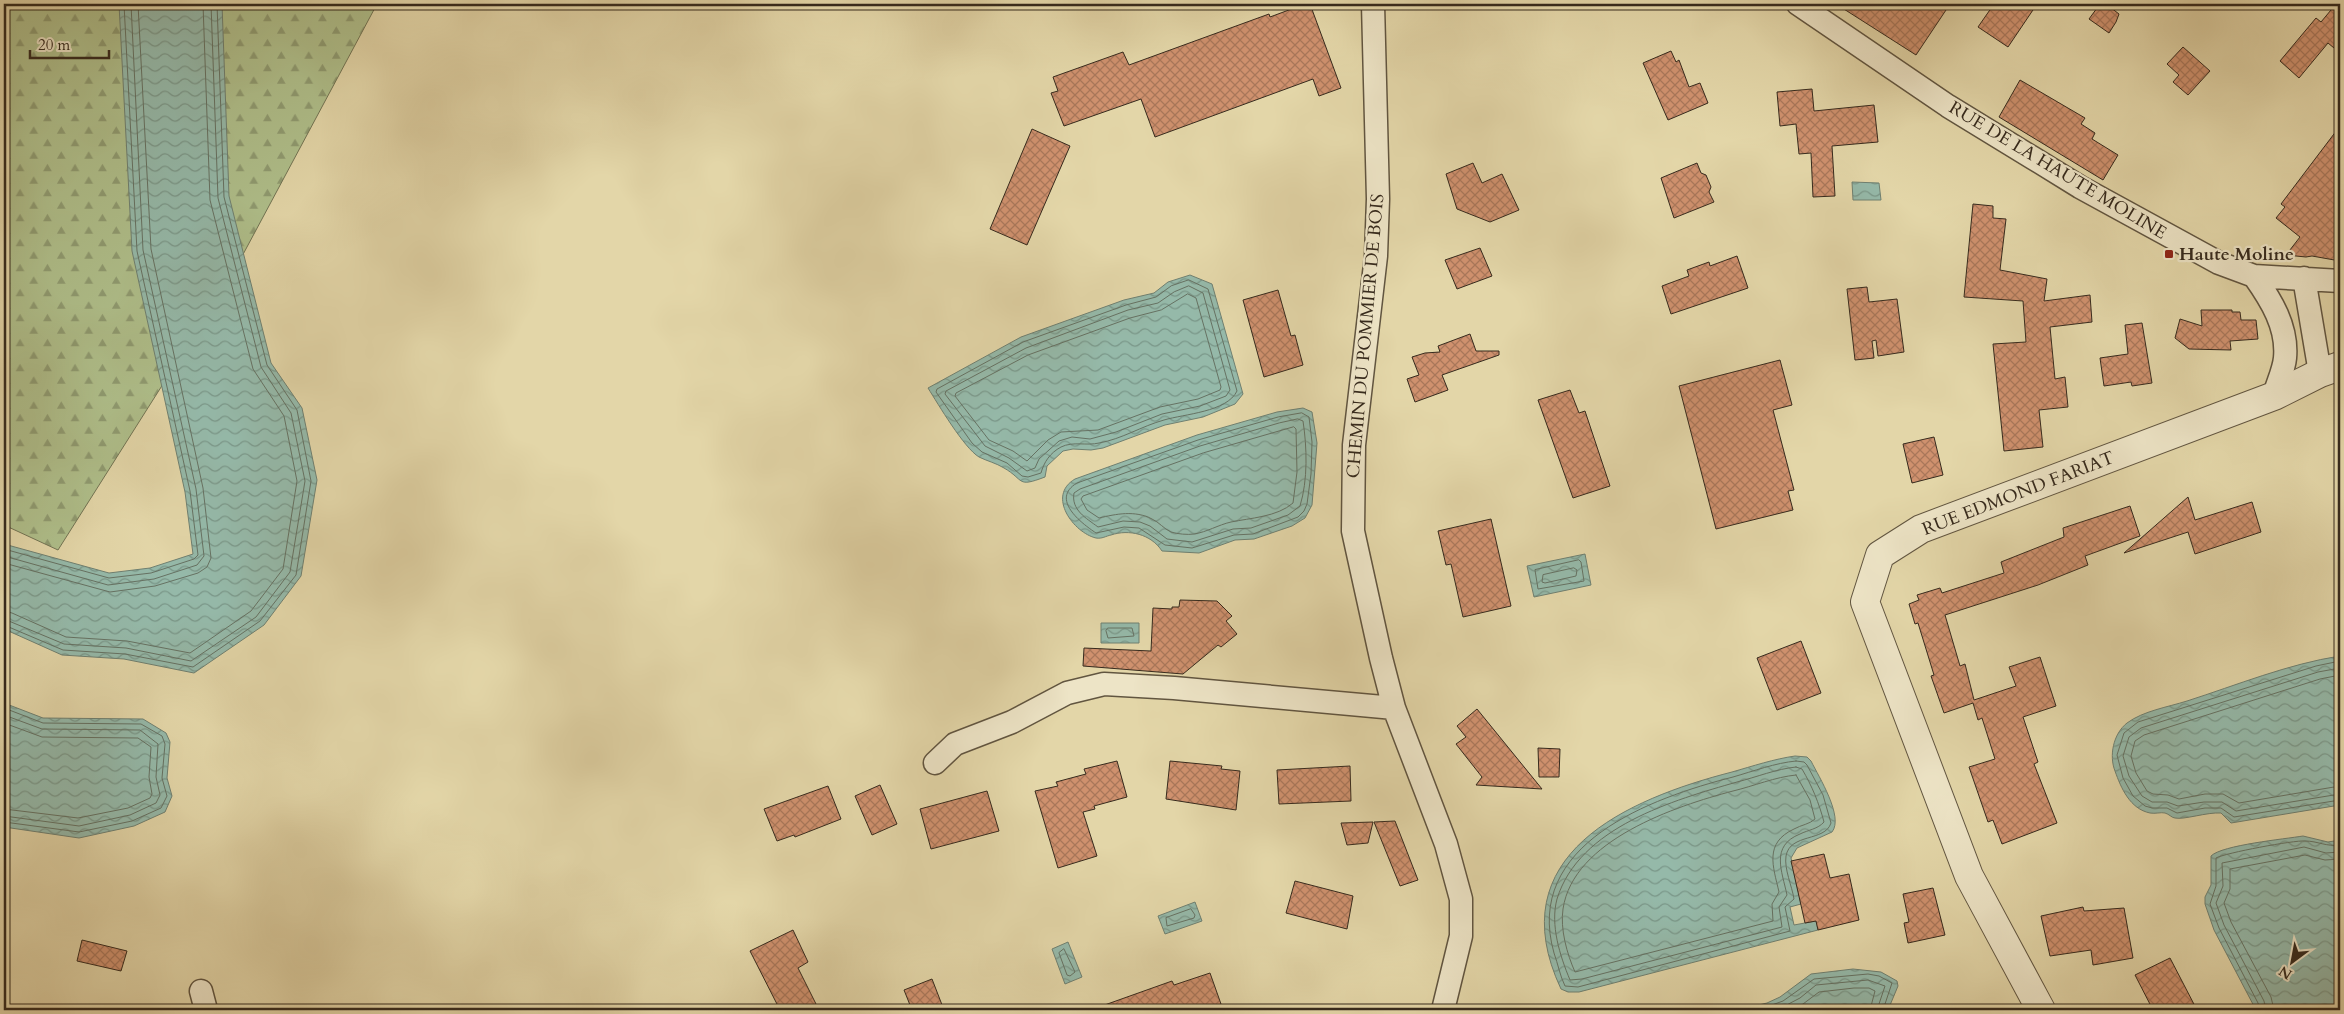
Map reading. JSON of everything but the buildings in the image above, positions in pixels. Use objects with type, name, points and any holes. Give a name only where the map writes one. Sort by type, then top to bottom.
[{"type":"street","name":"CHEMIN DU POMMIER DE BOIS","points":[[1373,4],[1378,199],[1376,256],[1354,446],[1353,531],[1394,708],[1446,844],[1461,899],[1461,936],[1443,1010]]},
{"type":"street","name":"RUE DE LA HAUTE MOLINE","points":[[1798,4],[1948,106],[2080,187],[2219,263],[2254,276],[2340,281]]},
{"type":"street","points":[[2254,276],[2273,303],[2284,334],[2285,359],[2274,396]]},
{"type":"street","points":[[2304,278],[2330,370]]},
{"type":"street","name":"RUE EDMOND FARIAT","points":[[2041,1010],[1969,876],[1865,602],[1880,555],[1921,529],[2274,396],[2330,370]]},
{"type":"street","points":[[935,762],[955,744],[1012,722],[1068,693],[1104,684],[1174,688],[1394,708]]},
{"type":"green space","points":[[4,4],[377,4],[232,275],[58,550],[4,525]]},
{"type":"water","points":[[119,4],[222,4],[229,196],[271,363],[302,408],[317,480],[301,576],[264,625],[194,673],[124,659],[62,655],[4,629],[4,544],[109,573],[150,568],[193,554],[185,492],[132,251]]},
{"type":"water","points":[[1852,182],[1879,183],[1881,200],[1853,200]]},
{"type":"water","points":[[1190,275],[1212,284],[1243,394],[1235,404],[1203,417],[1165,425],[1103,448],[1063,451],[1047,466],[1045,477],[1025,482],[1021,481],[1011,472],[979,457],[973,452],[966,445],[928,388],[1021,337],[1124,300],[1154,293],[1168,282]]},
{"type":"water","points":[[1303,408],[1312,412],[1317,443],[1312,505],[1305,518],[1292,526],[1254,539],[1235,540],[1199,553],[1162,551],[1152,540],[1139,534],[1118,533],[1102,538],[1088,535],[1072,522],[1066,513],[1063,495],[1067,486],[1075,479],[1197,435],[1277,412]]},
{"type":"water","points":[[1585,554],[1591,585],[1534,597],[1527,566]]},
{"type":"water","points":[[1101,623],[1139,623],[1139,643],[1101,643]]},
{"type":"water","points":[[2340,656],[2340,805],[2231,823],[2221,813],[2174,818],[2165,813],[2143,811],[2123,791],[2113,765],[2112,752],[2118,733],[2133,719],[2148,712],[2301,664]]},
{"type":"water","points":[[4,703],[43,718],[143,719],[166,733],[170,742],[167,778],[172,796],[165,812],[134,826],[79,838],[4,827]]},
{"type":"water","points":[[1795,756],[1807,757],[1811,761],[1829,797],[1835,817],[1835,825],[1832,832],[1797,848],[1791,858],[1801,904],[1790,907],[1794,925],[1816,921],[1818,930],[1579,992],[1568,992],[1561,989],[1546,942],[1546,902],[1560,869],[1584,840],[1615,817],[1652,798],[1692,784]]},
{"type":"water","points":[[2303,836],[2328,842],[2340,840],[2340,1010],[2256,1010],[2214,930],[2205,904],[2205,897],[2211,885],[2211,856],[2217,852],[2240,846]]},
{"type":"water","points":[[1195,902],[1202,921],[1165,934],[1158,916]]},
{"type":"water","points":[[1068,942],[1082,977],[1065,984],[1052,949]]},
{"type":"water","points":[[1853,969],[1881,972],[1897,981],[1898,986],[1888,1010],[1738,1010],[1767,1003],[1780,997],[1811,974]]},
{"type":"place","name":"Haute Moline","points":[[2169,254]]}]
